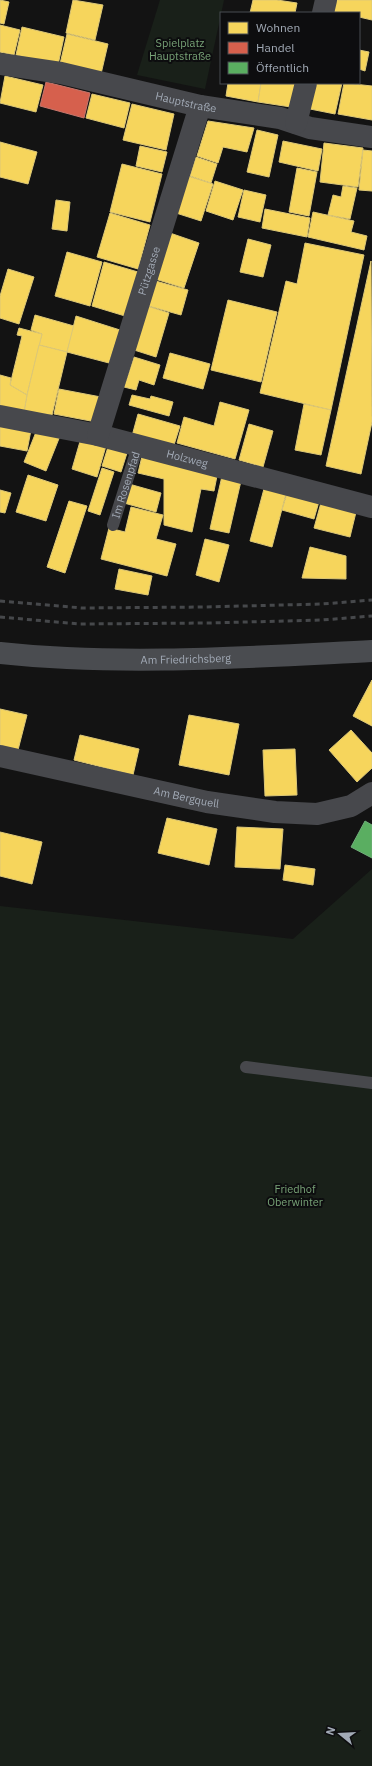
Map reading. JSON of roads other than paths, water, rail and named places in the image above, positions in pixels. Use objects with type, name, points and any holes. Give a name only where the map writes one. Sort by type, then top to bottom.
[{"type":"street","points":[[323,12],[326,0]]},
{"type":"street","name":"Hauptstraße","points":[[0,64],[61,73],[200,106],[280,118],[310,128],[372,137]]},
{"type":"street","points":[[296,123],[306,84]]},
{"type":"street","name":"Pützgasse","points":[[98,435],[200,106]]},
{"type":"street","name":"Holzweg","points":[[0,416],[98,435],[372,507]]},
{"type":"street","name":"Am Friedrichsberg","points":[[0,653],[108,659],[242,657],[372,651]]},
{"type":"street","name":"Am Bergquell","points":[[0,756],[207,802],[275,812],[317,814],[351,806],[372,793]]},
{"type":"lane","name":"Im Rosenpfad","points":[[114,526],[138,446]]},
{"type":"lane","points":[[246,1067],[372,1082]]},
{"type":"railway","points":[[0,601],[82,608],[322,604],[372,600]]},
{"type":"railway","points":[[0,617],[79,624],[322,620],[372,616]]},
{"type":"park label","name":"Spielplatz Hauptstraße","points":[[180,49]]},
{"type":"park label","name":"Friedhof Oberwinter","points":[[295,1195]]}]
